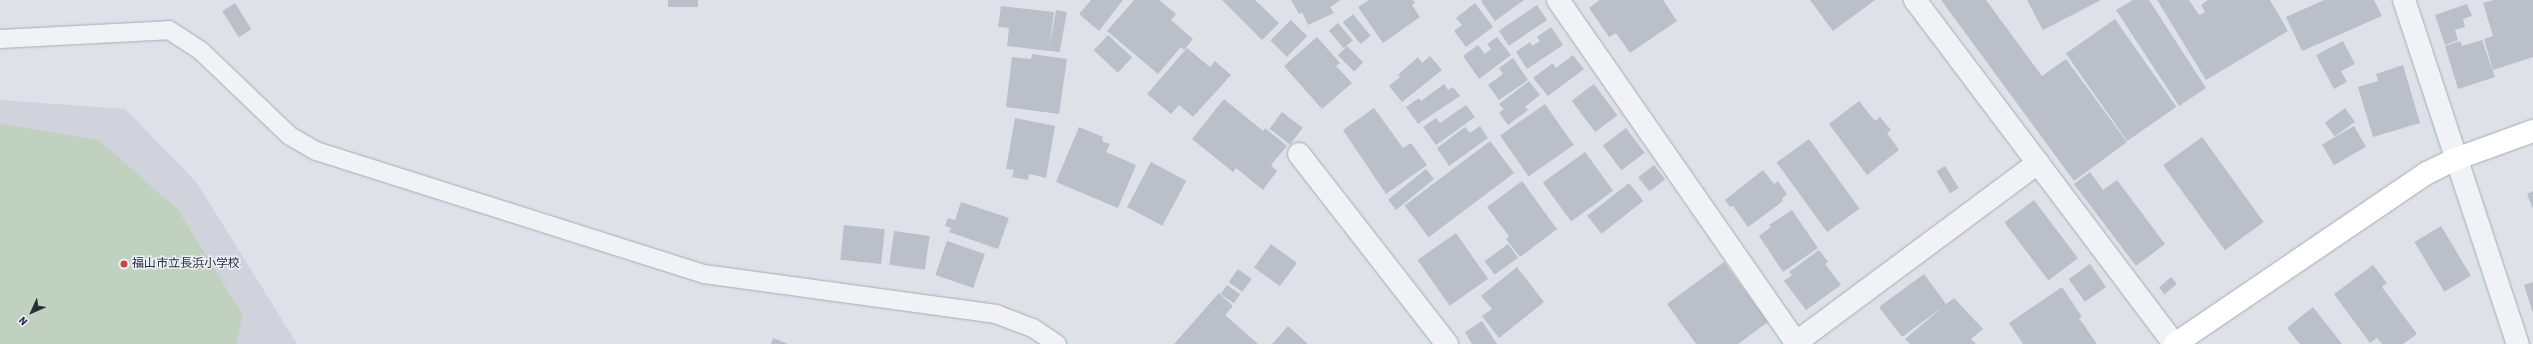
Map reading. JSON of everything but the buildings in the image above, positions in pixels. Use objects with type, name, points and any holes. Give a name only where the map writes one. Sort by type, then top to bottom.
[{"type":"street","points":[[1558,0],[1795,343],[2038,163]]},
{"type":"street","points":[[1915,0],[2174,344],[2427,173],[2456,159],[2533,131]]},
{"type":"street","points":[[2404,0],[2518,344]]},
{"type":"street","points":[[1299,154],[1447,344]]},
{"type":"lane","points":[[0,39],[169,30],[201,51],[290,136],[316,151],[704,274],[996,314],[1033,328],[1057,344]]},
{"type":"shaded area","name":"福山市立長浜小学校","points":[[0,100],[125,109],[197,183],[297,344],[0,344]]},
{"type":"green space","name":"福山市立長浜小学校","points":[[0,124],[99,140],[178,210],[243,315],[236,344],[0,344]]},
{"type":"place","name":"福山市立長浜小学校","points":[[124,264]]}]
